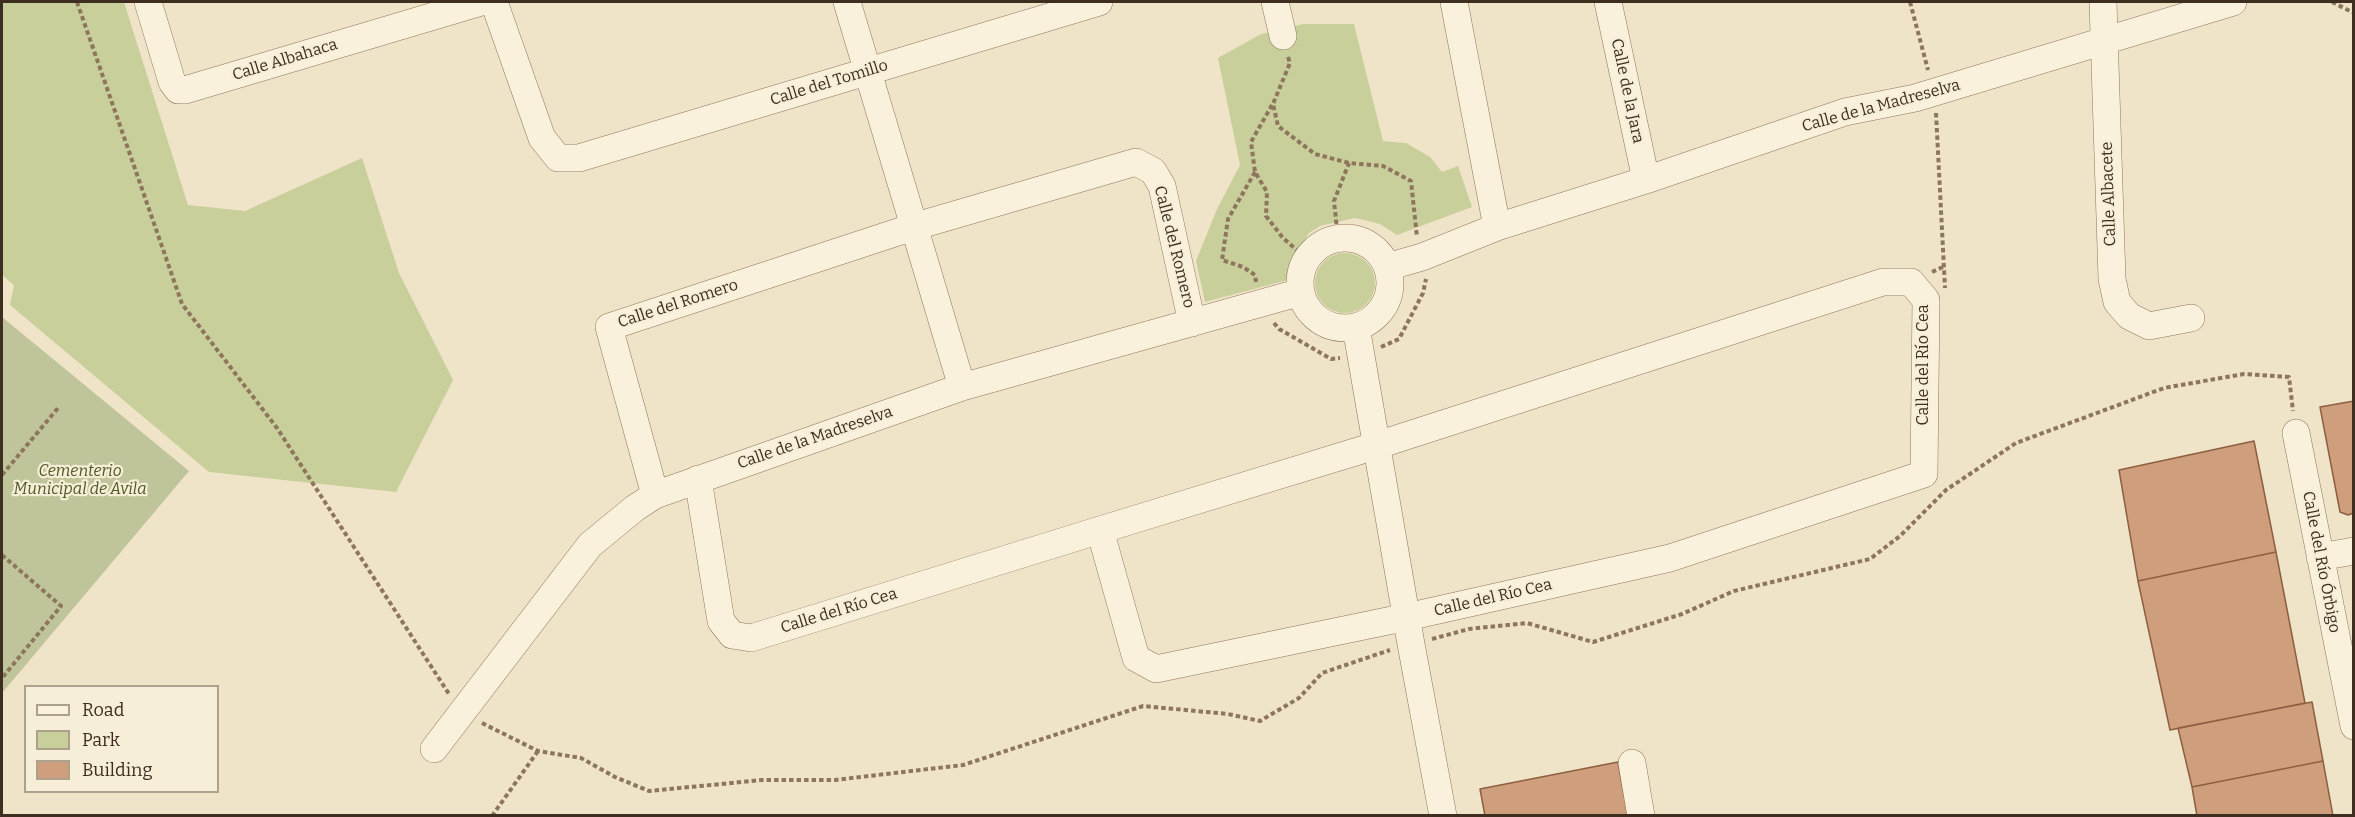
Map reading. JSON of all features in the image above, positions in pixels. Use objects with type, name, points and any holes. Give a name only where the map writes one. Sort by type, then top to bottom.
[{"type":"street","name":"Calle Albahaca","points":[[148,2],[172,82],[178,90],[185,90],[465,4]]},
{"type":"street","name":"Calle del Tomillo","points":[[494,2],[542,138],[558,158],[579,158],[1099,2]]},
{"type":"street","points":[[847,2],[962,387]]},
{"type":"street","points":[[1275,2],[1283,36]]},
{"type":"street","points":[[1454,2],[1497,227]]},
{"type":"street","name":"Calle de la Jara","points":[[1608,2],[1646,180]]},
{"type":"street","name":"Calle Albacete","points":[[2103,2],[2112,279],[2117,302],[2129,316],[2149,326],[2191,318]]},
{"type":"street","name":"Calle de la Madreselva","points":[[1387,267],[1422,257],[1497,227],[1646,180],[1845,112],[1934,92],[2233,2]]},
{"type":"street","name":"Calle del Romero","points":[[655,495],[609,327],[913,227],[1136,162],[1153,171],[1162,186],[1192,323]]},
{"type":"street","points":[[1338,239],[1354,239],[1368,244],[1380,254],[1387,267],[1390,282],[1388,297],[1381,311],[1370,321],[1356,327],[1342,328],[1327,325],[1315,317],[1306,306],[1301,292],[1302,269],[1307,259],[1321,246],[1338,239]]},
{"type":"street","name":"Calle del Río Cea","points":[[698,479],[721,621],[732,635],[751,638],[1100,530],[1378,445],[1883,282],[1911,282],[1926,300],[1924,474],[1670,558],[1407,617],[1156,669],[1136,658],[1100,530]]},
{"type":"street","name":"Calle de la Madreselva","points":[[434,749],[590,545],[635,508],[655,495],[962,387],[1301,292]]},
{"type":"street","points":[[1356,327],[1443,816]]},
{"type":"street","name":"Calle del Río Órbigo","points":[[2296,433],[2354,726]]},
{"type":"street","points":[[2320,557],[2354,551]]},
{"type":"street","points":[[1632,763],[1641,816]]},
{"type":"path","points":[[77,2],[182,304],[277,428],[461,713]]},
{"type":"path","points":[[1910,2],[1934,92],[1945,289]]},
{"type":"path","points":[[2332,2],[2354,13]]},
{"type":"path","points":[[1283,36],[1290,63],[1273,104],[1251,142],[1255,172],[1267,192],[1266,216],[1283,238],[1307,259]]},
{"type":"path","points":[[1273,104],[1278,126],[1315,154],[1348,163],[1383,166],[1411,182],[1415,212]]},
{"type":"path","points":[[1338,239],[1334,201],[1348,163]]},
{"type":"path","points":[[2,475],[58,408]]},
{"type":"path","points":[[2,555],[61,606],[2,678]]},
{"type":"path","points":[[492,816],[538,751]]},
{"type":"green space","points":[[2,2],[124,2],[188,205],[245,211],[362,158],[399,273],[453,380],[396,492],[209,472],[10,305],[14,285],[2,275]]},
{"type":"green space","points":[[1303,24],[1354,24],[1383,141],[1406,143],[1430,157],[1442,172],[1458,166],[1472,207],[1397,235],[1380,224],[1355,218],[1320,226],[1308,234],[1288,280],[1205,302],[1196,261],[1217,209],[1240,165],[1218,58],[1261,34]]},
{"type":"green space","points":[[1345,253],[1362,258],[1370,266],[1375,283],[1370,300],[1362,308],[1345,313],[1328,308],[1320,300],[1315,283],[1320,266],[1328,258]]},
{"type":"green space","name":"Cementerio Municipal de Avila","points":[[2,317],[189,471],[2,693]]},
{"type":"building","points":[[2354,401],[2354,513],[2348,515],[2340,512],[2320,407]]},
{"type":"building","points":[[2254,441],[2276,552],[2138,581],[2119,470]]},
{"type":"building","points":[[2276,552],[2305,703],[2170,730],[2138,581]]},
{"type":"building","points":[[2312,702],[2323,761],[2192,787],[2178,728]]},
{"type":"building","points":[[2323,761],[2333,816],[2197,816],[2192,787]]},
{"type":"building","points":[[1618,762],[1628,816],[1485,816],[1480,789]]}]
